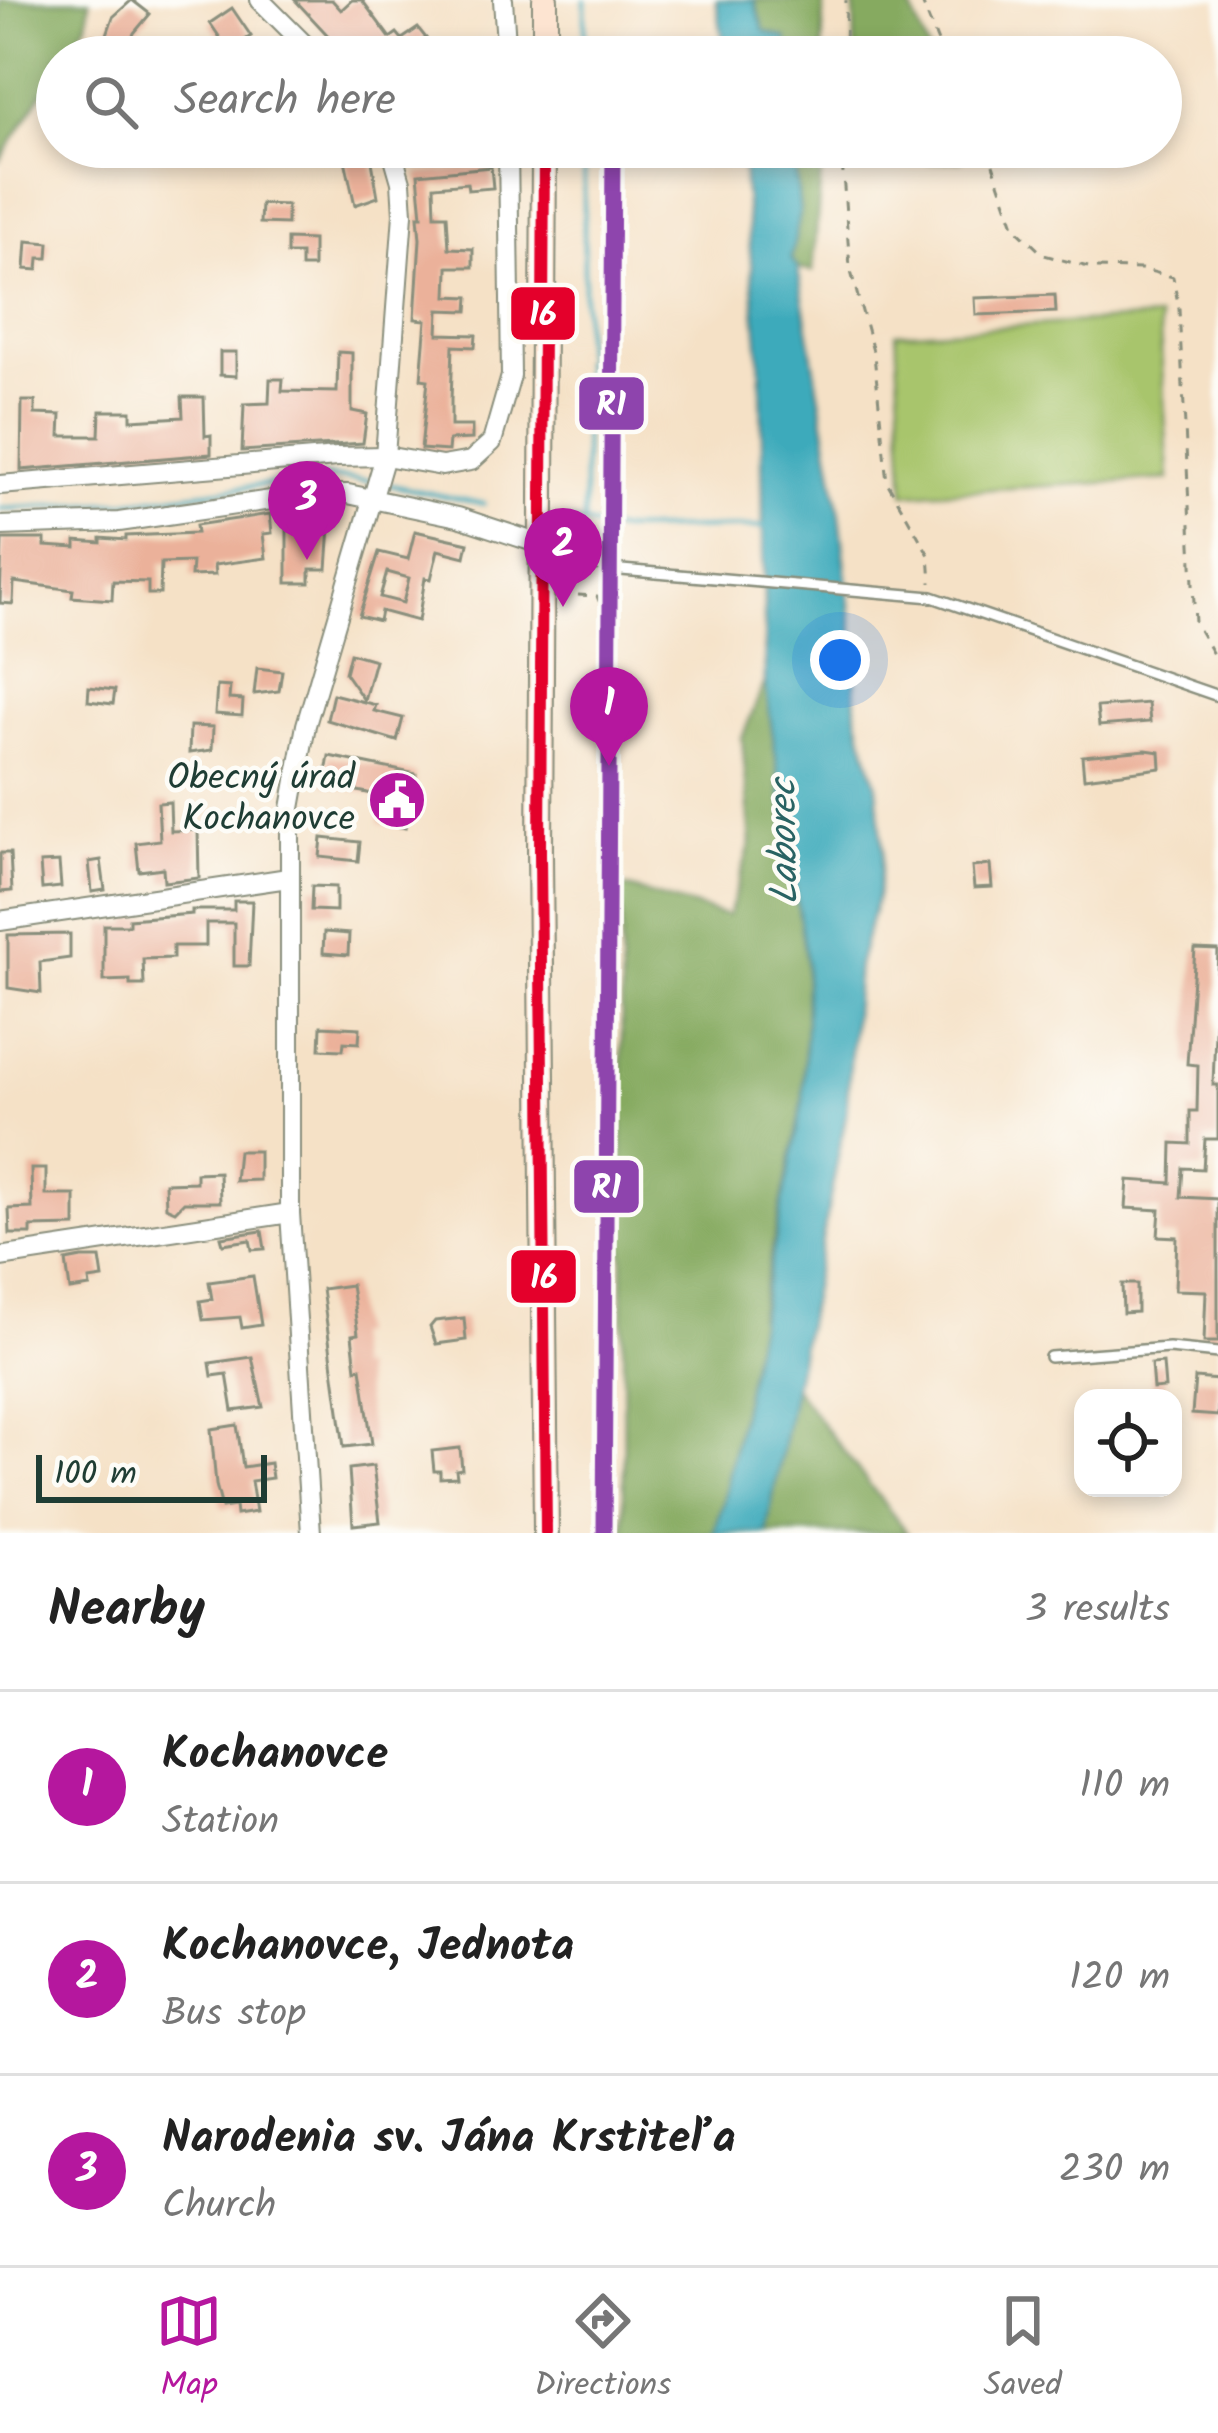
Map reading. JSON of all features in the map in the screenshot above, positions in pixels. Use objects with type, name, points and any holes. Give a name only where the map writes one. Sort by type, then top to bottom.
[{"type":"main road","points":[[545,0],[545,36]]},
{"type":"main road","points":[[544,168],[540,594],[546,1533]]},
{"type":"street","points":[[260,0],[295,36]]},
{"type":"street","points":[[503,0],[506,36]]},
{"type":"street","points":[[311,1533],[290,1213],[288,878],[296,766],[379,479],[403,214],[397,168]]},
{"type":"street","points":[[0,526],[118,522],[312,494],[471,461],[492,442],[512,376],[508,168]]},
{"type":"street","points":[[0,485],[379,479],[458,517],[541,544]]},
{"type":"street","points":[[0,921],[288,878]]},
{"type":"street","points":[[0,1257],[290,1213]]},
{"type":"lane","points":[[541,544],[585,563],[660,574],[932,597],[1218,696]]},
{"type":"lane","points":[[1050,1357],[1169,1348],[1218,1353]]},
{"type":"path","points":[[845,36],[846,0]]},
{"type":"path","points":[[921,0],[936,36]]},
{"type":"path","points":[[843,168],[850,268],[874,355],[887,482],[929,555],[932,597]]},
{"type":"path","points":[[994,168],[1015,228],[1044,255],[1092,268],[1141,268],[1173,277],[1179,309],[1195,623],[1218,663]]},
{"type":"path","points":[[540,594],[597,596],[605,616]]},
{"type":"green space","points":[[0,0],[90,0],[87,23],[79,36],[36,36],[36,103],[0,160]]},
{"type":"green space","points":[[754,0],[824,0],[823,36],[770,36],[764,31]]},
{"type":"green space","points":[[854,0],[908,0],[923,36],[855,36]]},
{"type":"green space","points":[[795,168],[821,168],[813,271],[798,269],[791,258],[800,213]]},
{"type":"green space","points":[[1159,318],[1169,479],[905,494],[896,333]]},
{"type":"green space","points":[[765,682],[806,962],[806,1024],[803,1100],[758,1316],[796,1390],[907,1533],[624,1533],[621,886],[728,916],[751,843],[742,738]]},
{"type":"water","points":[[716,0],[754,0],[764,31],[780,36],[722,36]]},
{"type":"water","points":[[743,168],[795,168],[800,214],[791,258],[798,269],[840,515],[854,640],[856,712],[877,786],[883,852],[877,897],[858,965],[846,1115],[766,1533],[713,1533],[723,1503],[803,1100],[806,962],[765,682],[761,377]]},
{"type":"building","points":[[132,0],[150,14],[133,36],[106,36],[113,17]]},
{"type":"building","points":[[295,0],[332,0],[341,10],[352,0],[362,0],[389,36],[328,36]]},
{"type":"building","points":[[232,8],[251,36],[219,36],[210,23]]},
{"type":"building","points":[[347,168],[373,168],[378,197],[355,205]]},
{"type":"building","points":[[491,168],[493,188],[468,190],[467,183],[434,186],[435,215],[447,215],[449,248],[473,249],[473,267],[448,267],[447,296],[469,297],[468,311],[439,310],[438,334],[476,335],[475,347],[453,346],[451,426],[472,426],[472,439],[449,440],[448,451],[421,449],[428,380],[421,379],[426,320],[415,319],[418,216],[422,216],[418,174]]},
{"type":"building","points":[[261,204],[287,205],[287,224],[260,223]]},
{"type":"building","points":[[287,239],[313,240],[313,267],[301,267],[301,254],[287,254]]},
{"type":"building","points":[[27,241],[49,243],[48,258],[39,258],[38,270],[25,269]]},
{"type":"building","points":[[1055,295],[1056,312],[976,315],[975,298]]},
{"type":"building","points":[[220,352],[236,352],[236,376],[220,375]]},
{"type":"building","points":[[338,352],[352,353],[352,411],[367,414],[363,443],[242,451],[244,404],[269,403],[270,379],[283,379],[282,391],[337,392]]},
{"type":"building","points":[[182,397],[204,397],[205,436],[211,435],[211,454],[21,470],[22,401],[35,401],[35,414],[61,415],[60,436],[99,436],[100,411],[131,411],[131,420],[183,417]]},
{"type":"building","points":[[270,514],[272,533],[263,534],[266,558],[214,565],[215,575],[191,576],[192,562],[161,563],[160,594],[148,594],[148,582],[113,581],[112,600],[72,597],[73,590],[14,582],[13,604],[0,603],[2,539],[45,539],[45,546],[76,548],[76,541],[101,543],[101,538],[197,533],[196,525]]},
{"type":"building","points":[[287,526],[330,526],[327,569],[310,569],[310,583],[287,583]]},
{"type":"building","points":[[415,531],[468,543],[465,557],[438,550],[431,579],[425,578],[418,621],[381,611],[379,621],[359,616],[379,552],[408,559]],"holes":[[[387,572],[409,578],[403,603],[380,597]]]},
{"type":"building","points":[[350,653],[375,660],[364,700],[345,673]]},
{"type":"building","points":[[257,668],[282,671],[279,691],[254,694]]},
{"type":"building","points":[[217,686],[230,687],[229,699],[243,700],[242,716],[215,714]]},
{"type":"building","points":[[89,687],[115,690],[113,704],[88,701]]},
{"type":"building","points":[[333,694],[403,718],[397,741],[327,720]]},
{"type":"building","points":[[1148,703],[1150,722],[1099,726],[1097,707]]},
{"type":"building","points":[[190,726],[213,727],[212,750],[189,753]]},
{"type":"building","points":[[1160,752],[1161,768],[1084,778],[1082,756]]},
{"type":"building","points":[[329,756],[416,774],[416,793],[412,792],[405,828],[379,823],[382,807],[375,806],[377,795],[324,784]]},
{"type":"building","points":[[170,802],[171,831],[198,830],[199,878],[164,882],[163,868],[139,871],[136,843],[160,840],[158,803]]},
{"type":"building","points":[[322,838],[360,842],[358,861],[320,857]]},
{"type":"building","points":[[0,853],[10,853],[12,891],[0,892]]},
{"type":"building","points":[[101,860],[105,890],[92,892],[89,862]]},
{"type":"building","points":[[59,862],[61,887],[42,889],[40,863]]},
{"type":"building","points":[[990,865],[992,887],[974,888],[972,867]]},
{"type":"building","points":[[312,886],[336,887],[336,911],[311,910]]},
{"type":"building","points":[[234,901],[252,901],[249,966],[234,966],[234,923],[206,923],[206,946],[173,946],[173,958],[143,959],[144,985],[104,981],[104,925],[129,925],[129,919],[192,914],[192,910],[234,910]]},
{"type":"building","points":[[324,932],[349,934],[348,955],[323,953]]},
{"type":"building","points":[[70,934],[70,958],[40,962],[41,993],[8,988],[8,935]]},
{"type":"building","points":[[1195,949],[1218,950],[1213,1085],[1218,1085],[1218,1139],[1205,1139],[1203,1169],[1183,1168],[1181,1197],[1218,1199],[1218,1342],[1204,1342],[1206,1291],[1175,1290],[1177,1237],[1158,1236],[1160,1210],[1126,1208],[1128,1180],[1171,1183],[1172,1143],[1190,1144],[1190,1111],[1197,1111],[1198,1065],[1187,1064]]},
{"type":"building","points":[[321,1026],[360,1028],[359,1043],[344,1042],[343,1050],[320,1049]]},
{"type":"building","points":[[238,1151],[259,1151],[259,1180],[235,1181]]},
{"type":"building","points":[[31,1169],[46,1169],[46,1195],[75,1195],[75,1226],[31,1227],[31,1234],[10,1234],[9,1209],[32,1208]]},
{"type":"building","points":[[219,1172],[220,1202],[184,1202],[175,1211],[166,1207],[165,1183],[196,1182],[196,1173]]},
{"type":"building","points":[[262,1231],[265,1249],[252,1250],[250,1240],[223,1244],[221,1237]]},
{"type":"building","points":[[100,1258],[103,1278],[89,1280],[90,1287],[70,1290],[66,1261]]},
{"type":"building","points":[[253,1276],[261,1325],[242,1328],[240,1317],[203,1320],[200,1301],[212,1299],[209,1282]]},
{"type":"building","points":[[1122,1284],[1137,1284],[1137,1312],[1123,1313]]},
{"type":"building","points":[[351,1285],[358,1334],[352,1335],[356,1369],[361,1368],[372,1444],[344,1447],[322,1289]]},
{"type":"building","points":[[464,1318],[466,1340],[436,1344],[430,1327],[435,1321]]},
{"type":"building","points":[[252,1357],[263,1407],[233,1411],[227,1374],[212,1376],[210,1363]]},
{"type":"building","points":[[1163,1363],[1165,1388],[1153,1389],[1151,1364]]},
{"type":"building","points":[[1195,1378],[1218,1380],[1218,1416],[1192,1414]]},
{"type":"building","points":[[237,1425],[243,1467],[270,1463],[272,1478],[251,1481],[256,1512],[236,1515],[235,1506],[222,1508],[211,1429]]},
{"type":"building","points":[[460,1448],[462,1469],[456,1470],[457,1477],[440,1478],[440,1471],[434,1471],[432,1451]]},
{"type":"building","points":[[373,1466],[380,1522],[353,1525],[349,1469]]},
{"type":"waterway","points":[[585,0],[585,36]]},
{"type":"waterway","points":[[584,168],[584,524]]},
{"type":"waterway","points":[[0,509],[124,502],[327,477],[370,481]]},
{"type":"waterway","points":[[381,483],[484,504]]},
{"type":"waterway","points":[[569,521],[615,530],[767,527]]},
{"type":"transit line","name":"16","points":[[544,168],[540,853],[546,1533]]},
{"type":"transit line","name":"R1","points":[[604,1533],[613,168]]},
{"type":"place","name":"Narodenia sv. Jána Krstiteľa","points":[[307,560]]},
{"type":"place","name":"Kochanovce, Jednota","points":[[563,607]]},
{"type":"place","name":"Kochanovce","points":[[609,766]]},
{"type":"place","name":"Obecný úrad Kochanovce","points":[[397,800]]},
{"type":"water label","name":"Laborec","points":[[786,842]]}]
